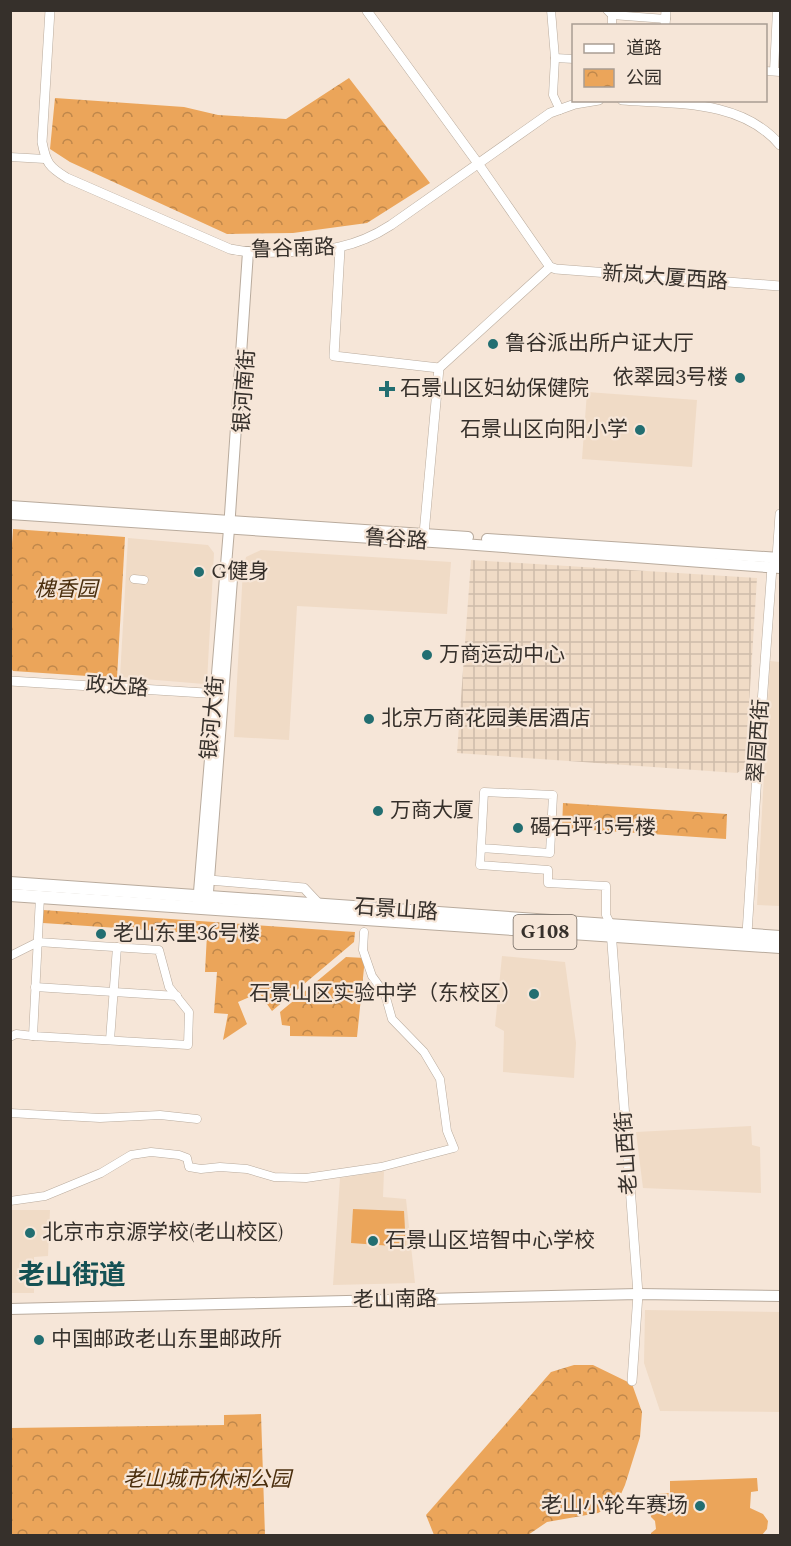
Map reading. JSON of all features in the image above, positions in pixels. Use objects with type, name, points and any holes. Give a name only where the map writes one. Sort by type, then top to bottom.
[{"type":"highway","name":"石景山路","points":[[10,884],[202,903],[611,931],[747,934],[780,937]]},
{"type":"highway","name":"石景山路","points":[[10,894],[202,903],[320,905],[780,947]]},
{"type":"main road","name":"银河南街","points":[[232,525],[251,253]]},
{"type":"main road","name":"鲁谷路","points":[[10,506],[463,544],[778,563]]},
{"type":"main road","name":"鲁谷路","points":[[10,514],[424,534],[778,563]]},
{"type":"main road","name":"银河大街","points":[[202,903],[232,525]]},
{"type":"main road","name":"银河大街","points":[[202,903],[209,880],[219,694]]},
{"type":"main road","name":"老山南路","points":[[10,1309],[638,1294],[780,1296]]},
{"type":"street","points":[[10,157],[45,159],[42,142],[50,10]]},
{"type":"street","points":[[551,10],[555,58],[553,94],[560,110]]},
{"type":"street","points":[[773,71],[777,10]]},
{"type":"street","points":[[366,11],[477,162],[550,267],[438,368],[424,534]]},
{"type":"street","points":[[610,13],[666,18]]},
{"type":"street","points":[[555,58],[572,59]]},
{"type":"street","name":"鲁谷南路","points":[[45,159],[53,169],[67,178],[231,249],[251,253],[317,252],[340,249],[378,234],[477,162],[550,113],[587,102]]},
{"type":"street","points":[[660,102],[717,109],[739,115],[769,133],[780,145]]},
{"type":"street","points":[[340,249],[334,356],[438,368]]},
{"type":"street","name":"新岚大厦西路","points":[[550,267],[780,286]]},
{"type":"street","name":"翠园西街","points":[[747,934],[759,746],[778,563],[780,514]]},
{"type":"street","points":[[134,579],[144,580]]},
{"type":"street","name":"政达路","points":[[10,681],[219,694]]},
{"type":"street","points":[[481,848],[550,853],[553,795],[484,792],[480,865],[548,870],[548,883],[606,886],[606,915],[611,931]]},
{"type":"street","points":[[209,880],[304,888],[320,905]]},
{"type":"street","points":[[33,1036],[40,897]]},
{"type":"street","name":"老山西街","points":[[611,931],[638,1294],[632,1381]]},
{"type":"street","points":[[10,1201],[45,1196],[101,1173],[131,1155],[151,1152],[187,1158],[189,1167],[247,1169],[274,1177],[306,1178],[381,1167],[454,1148],[447,1131],[440,1079],[424,1052],[392,1018],[385,994],[372,976],[363,950],[364,932]]},
{"type":"street","points":[[10,956],[38,942],[159,950],[169,987],[189,1012],[188,1045],[16,1034],[10,1037]]},
{"type":"street","points":[[110,1040],[117,947]]},
{"type":"street","points":[[35,987],[177,996]]},
{"type":"street","points":[[10,1113],[100,1118],[160,1115],[197,1119]]},
{"type":"shaded area","name":"石景山区向阳小学","points":[[587,392],[697,400],[692,467],[582,459]]},
{"type":"shaded area","points":[[128,538],[208,545],[214,553],[207,682],[204,684],[120,677]]},
{"type":"shaded area","points":[[261,550],[451,562],[447,614],[297,606],[289,740],[234,737],[243,569],[246,557]]},
{"type":"shaded area","points":[[471,560],[757,578],[745,768],[737,773],[457,753]]},
{"type":"shaded area","points":[[770,661],[780,662],[780,906],[757,905]]},
{"type":"shaded area","name":"石景山区实验中学（东校区）","points":[[502,956],[565,962],[576,1043],[574,1078],[503,1072],[504,1031],[495,1026]]},
{"type":"shaded area","points":[[751,1126],[752,1145],[760,1147],[761,1193],[643,1188],[636,1132]]},
{"type":"shaded area","name":"石景山区培智中心学校","points":[[384,1171],[383,1197],[406,1199],[415,1283],[333,1285],[340,1178]]},
{"type":"shaded area","name":"北京市京源学校(老山校区)","points":[[11,1210],[50,1210],[48,1256],[34,1257],[34,1293],[11,1293]]},
{"type":"shaded area","points":[[645,1310],[780,1312],[780,1412],[660,1411],[644,1363]]},
{"type":"green space","points":[[349,78],[430,183],[367,223],[293,233],[227,234],[70,162],[50,149],[55,98],[184,107],[218,115],[286,119]]},
{"type":"green space","name":"槐香园","points":[[13,529],[125,537],[117,678],[13,671],[11,668],[10,575]]},
{"type":"green space","points":[[563,803],[727,814],[726,839],[562,828]]},
{"type":"green space","points":[[43,910],[355,932],[354,942],[272,1011],[259,993],[238,1002],[247,1024],[223,1040],[228,1014],[214,1013],[217,972],[205,972],[207,934],[43,923]]},
{"type":"green space","points":[[346,957],[365,958],[357,1037],[290,1036],[290,1026],[282,1025],[280,1012]]},
{"type":"green space","points":[[353,1209],[404,1211],[406,1247],[351,1243]]},
{"type":"green space","points":[[574,1365],[593,1365],[632,1384],[642,1412],[640,1437],[617,1503],[598,1513],[547,1522],[528,1535],[434,1535],[426,1515],[551,1372]]},
{"type":"green space","name":"老山城市休闲公园","points":[[261,1414],[265,1535],[11,1535],[11,1428],[224,1425],[224,1415]]},
{"type":"green space","name":"老山小轮车赛场","points":[[757,1478],[758,1491],[751,1492],[750,1508],[763,1514],[768,1521],[767,1529],[762,1535],[651,1535],[656,1529],[649,1504],[656,1494],[670,1493],[670,1481]]},
{"type":"place","name":"鲁谷派出所户证大厅","points":[[493,344]]},
{"type":"place","name":"依翠园3号楼","points":[[740,378]]},
{"type":"place","name":"石景山区妇幼保健院","points":[[387,389]]},
{"type":"place","name":"石景山区向阳小学","points":[[640,430]]},
{"type":"place","name":"G健身","points":[[199,572]]},
{"type":"place","name":"万商运动中心","points":[[427,655]]},
{"type":"place","name":"北京万商花园美居酒店","points":[[369,719]]},
{"type":"place","name":"万商大厦","points":[[378,811]]},
{"type":"place","name":"碣石坪15号楼","points":[[518,828]]},
{"type":"place","name":"老山东里36号楼","points":[[101,934]]},
{"type":"place","name":"石景山区实验中学（东校区）","points":[[534,994]]},
{"type":"place","name":"北京市京源学校(老山校区)","points":[[30,1233]]},
{"type":"place","name":"石景山区培智中心学校","points":[[373,1241]]},
{"type":"place","name":"中国邮政老山东里邮政所","points":[[39,1340]]},
{"type":"place","name":"老山小轮车赛场","points":[[700,1506]]},
{"type":"district","name":"老山街道","points":[[72,1276]]}]
